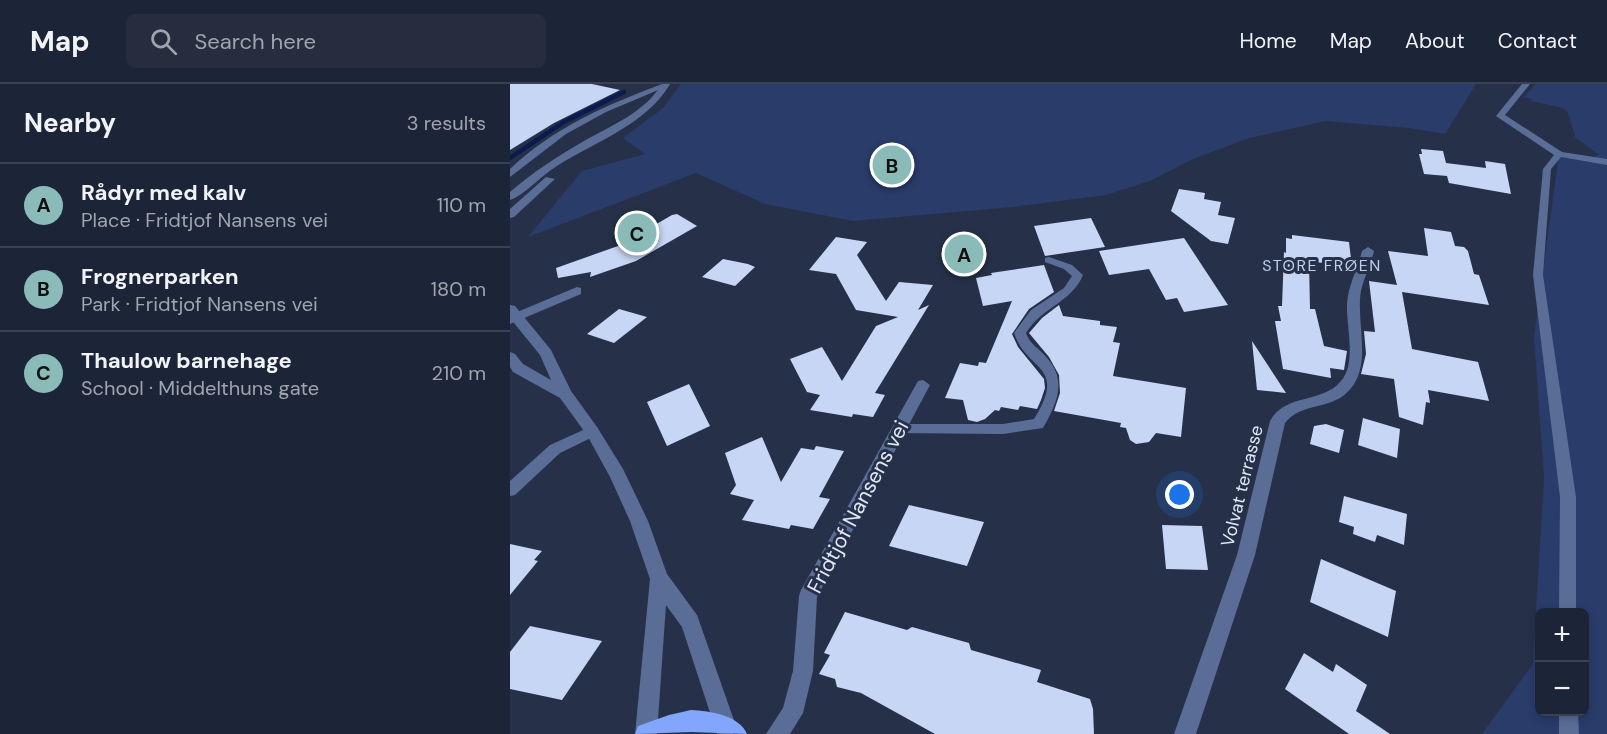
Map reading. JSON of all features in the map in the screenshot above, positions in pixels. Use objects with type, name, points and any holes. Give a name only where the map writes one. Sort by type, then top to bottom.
[{"type":"main road","points":[[646,734],[674,722],[701,720],[730,730]]},
{"type":"street","points":[[510,215],[539,188],[654,101],[666,84]]},
{"type":"street","points":[[510,197],[584,144],[624,123]]},
{"type":"street","name":"Volvat terrasse","points":[[1185,734],[1246,555],[1278,421],[1283,413],[1291,408],[1335,394],[1347,386],[1351,378],[1354,365],[1354,292],[1368,250]]},
{"type":"street","points":[[512,316],[546,352],[565,394],[592,431],[639,521],[659,579],[690,622],[730,730]]},
{"type":"street","points":[[510,357],[518,368],[565,394]]},
{"type":"street","name":"Fridtjof Nansens vei","points":[[777,734],[792,713],[803,671],[808,596],[923,385]]},
{"type":"street","points":[[646,734],[659,579]]},
{"type":"lane","points":[[510,174],[550,140],[625,100],[666,84]]},
{"type":"lane","points":[[1526,84],[1500,116],[1559,154],[1607,162]]},
{"type":"lane","points":[[1559,154],[1548,169],[1539,275],[1568,497],[1568,608]]},
{"type":"lane","points":[[900,429],[1004,429],[1038,424],[1050,405],[1053,377],[1043,361],[1024,347],[1020,333],[1041,307],[1066,295],[1078,275],[1068,267],[1049,260]]},
{"type":"lane","points":[[512,316],[577,291]]},
{"type":"lane","points":[[510,490],[555,449],[592,431]]},
{"type":"lane","points":[[1569,716],[1569,734]]},
{"type":"shaded area","points":[[681,84],[1476,84],[1445,134],[1409,128],[1325,121],[1246,139],[1191,160],[1150,181],[1106,195],[1013,207],[853,221],[765,204],[696,173],[528,237],[582,171],[645,154],[623,138],[663,108]]},
{"type":"shaded area","points":[[1536,84],[1607,84],[1607,734],[1482,734],[1533,664],[1535,630],[1535,716],[1589,716],[1589,608],[1536,608],[1544,477],[1534,337],[1559,154],[1588,159],[1599,155],[1575,137],[1568,113],[1563,108],[1531,101],[1532,99],[1523,97]]},
{"type":"building","points":[[510,84],[592,84],[620,90],[554,123],[510,150]]},
{"type":"building","points":[[1421,149],[1443,151],[1446,163],[1486,168],[1485,161],[1505,164],[1511,194],[1449,183],[1447,176],[1424,174],[1419,154],[1422,154]]},
{"type":"building","points":[[1179,189],[1205,193],[1204,199],[1221,202],[1218,215],[1235,218],[1228,244],[1211,241],[1171,211]]},
{"type":"building","points":[[677,214],[697,226],[636,261],[590,277],[591,272],[558,278],[556,268],[632,241],[629,240]]},
{"type":"building","points":[[1091,218],[1105,247],[1045,256],[1034,226]]},
{"type":"building","points":[[1424,228],[1451,232],[1455,246],[1464,247],[1468,251],[1474,274],[1479,275],[1489,305],[1402,292],[1412,349],[1478,362],[1489,401],[1428,390],[1430,403],[1426,402],[1423,425],[1399,417],[1394,379],[1361,374],[1366,354],[1364,331],[1375,332],[1369,281],[1397,285],[1388,251],[1428,256]]},
{"type":"building","points":[[1292,235],[1349,242],[1352,267],[1309,261],[1310,309],[1315,309],[1324,346],[1347,351],[1344,370],[1330,368],[1331,378],[1283,369],[1275,321],[1281,321],[1278,306],[1282,306],[1284,252],[1286,253],[1286,238],[1292,239]]},
{"type":"building","points":[[836,237],[867,242],[857,255],[886,301],[899,282],[933,285],[918,310],[929,305],[875,393],[885,395],[873,417],[853,414],[852,417],[810,410],[820,395],[807,392],[790,359],[822,347],[842,381],[876,326],[898,317],[856,310],[836,274],[809,270]]},
{"type":"building","points":[[1184,238],[1228,305],[1184,312],[1177,298],[1166,300],[1149,269],[1109,275],[1099,251]]},
{"type":"building","points":[[723,259],[755,267],[735,286],[702,277]]},
{"type":"building","points":[[1044,265],[1054,292],[1029,309],[1012,334],[1018,347],[1044,379],[1045,388],[1037,409],[1020,406],[1018,410],[1001,407],[999,411],[995,410],[985,419],[977,422],[968,420],[963,400],[945,398],[960,363],[978,366],[979,362],[986,363],[1012,301],[983,306],[976,278],[992,275],[991,273]]},
{"type":"building","points":[[1059,305],[1063,316],[1100,321],[1100,325],[1117,327],[1113,342],[1120,343],[1113,376],[1186,388],[1181,437],[1156,433],[1149,442],[1136,444],[1130,440],[1126,428],[1120,427],[1121,423],[1054,411],[1060,393],[1059,375],[1049,357],[1029,333],[1042,318]]},
{"type":"building","points":[[619,309],[647,317],[614,343],[587,334]]},
{"type":"building","points":[[1252,341],[1286,393],[1257,390]]},
{"type":"building","points":[[689,384],[710,426],[667,446],[647,402]]},
{"type":"building","points":[[1363,418],[1400,429],[1397,458],[1358,445]]},
{"type":"building","points":[[1326,424],[1344,430],[1339,453],[1310,444],[1314,426]]},
{"type":"building","points":[[762,437],[781,482],[801,448],[814,450],[816,446],[844,451],[819,497],[830,499],[813,529],[791,525],[789,529],[742,520],[754,500],[730,494],[736,485],[725,453]]},
{"type":"building","points":[[1344,496],[1407,514],[1404,545],[1377,535],[1375,542],[1353,534],[1354,527],[1339,522]]},
{"type":"building","points":[[909,505],[984,522],[967,566],[889,546]]},
{"type":"building","points":[[1162,525],[1202,526],[1208,570],[1166,569]]},
{"type":"building","points":[[510,544],[542,551],[534,560],[538,561],[510,595]]},
{"type":"building","points":[[1321,559],[1396,591],[1388,637],[1310,602]]},
{"type":"building","points":[[845,612],[907,630],[912,627],[969,643],[971,650],[1041,670],[1037,682],[1090,699],[1093,709],[1094,734],[935,734],[861,693],[837,687],[835,679],[819,674],[830,655],[824,653]]},
{"type":"building","points":[[530,626],[602,641],[562,700],[510,689],[510,652]]},
{"type":"building","points":[[1304,653],[1333,672],[1336,664],[1367,685],[1356,711],[1390,734],[1349,734],[1285,689]]},
{"type":"waterway","points":[[510,158],[564,122],[624,92]]},
{"type":"place","name":"Frognerparken","points":[[892,165]]},
{"type":"place","name":"Thaulow barnehage","points":[[637,233]]},
{"type":"place","name":"Rådyr med kalv","points":[[964,254]]},
{"type":"district","name":"STORE FRØEN","points":[[1322,265]]}]
